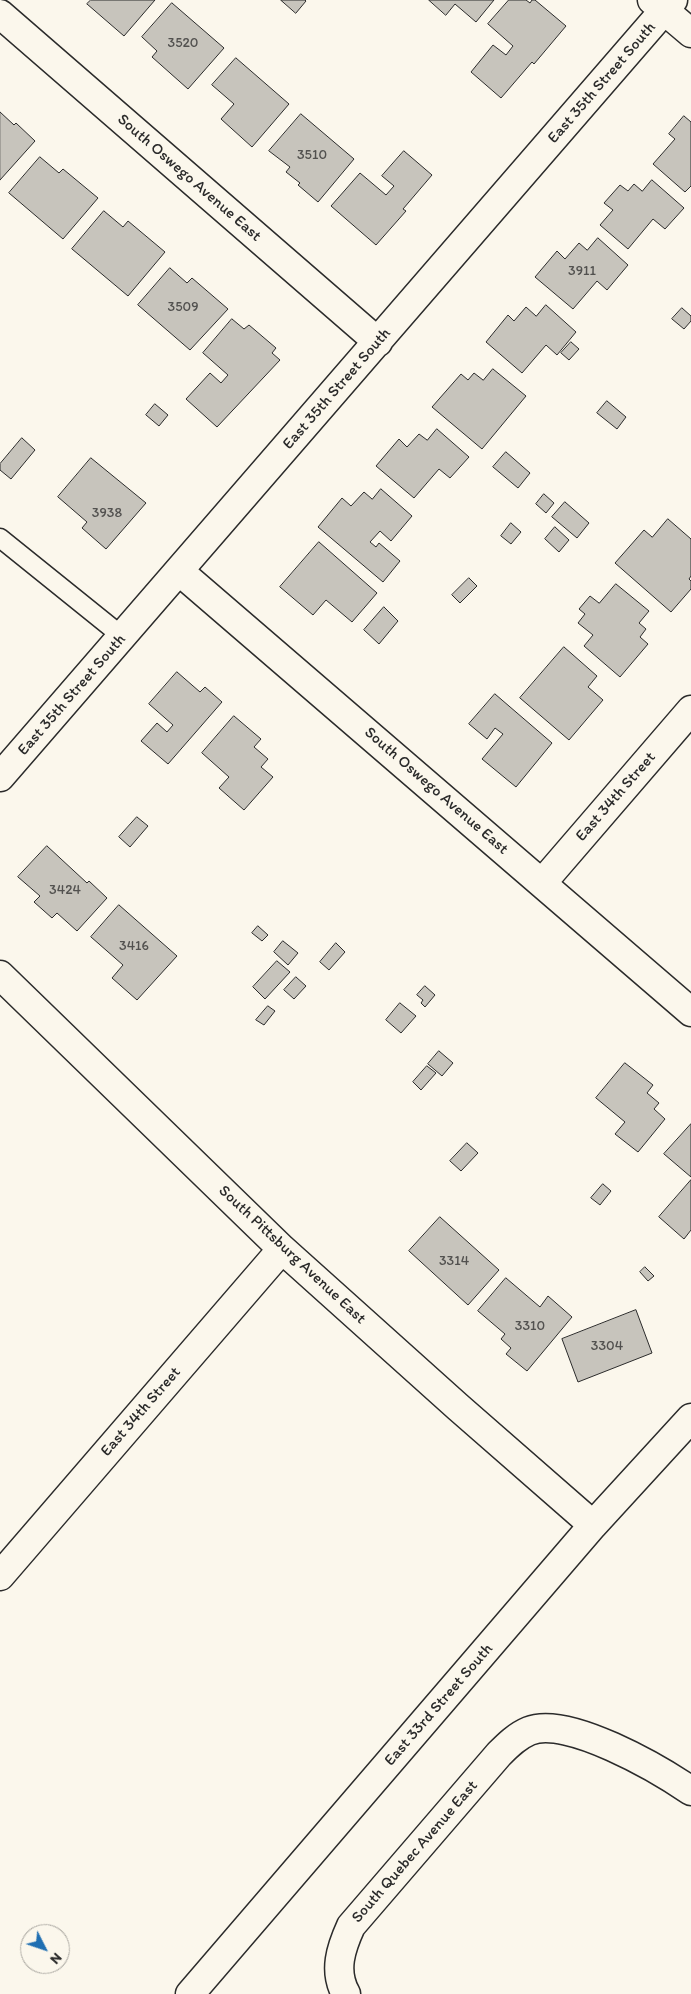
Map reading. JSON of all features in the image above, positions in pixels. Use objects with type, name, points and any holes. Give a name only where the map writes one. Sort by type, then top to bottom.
[{"type":"street","points":[[663,3],[691,33]]},
{"type":"street","name":"East 35th Street South","points":[[0,777],[378,342],[663,3]]},
{"type":"street","name":"South Oswego Avenue East","points":[[0,14],[378,342]]},
{"type":"street","name":"South Oswego Avenue East","points":[[179,571],[691,1012]]},
{"type":"street","name":"East 34th Street","points":[[542,883],[691,710]]},
{"type":"street","name":"South Pittsburg Avenue East","points":[[0,975],[282,1249],[593,1525]]},
{"type":"street","name":"East 34th Street","points":[[0,1576],[282,1249]]},
{"type":"street","name":"East 33rd Street South","points":[[190,1994],[593,1525],[691,1418]]},
{"type":"street","name":"South Quebec Avenue East","points":[[346,1994],[339,1971],[340,1949],[350,1926],[499,1754],[514,1740],[530,1730],[555,1728],[606,1743],[668,1776],[691,1791]]},
{"type":"lane","points":[[0,538],[123,637]]},
{"type":"building","points":[[91,0],[155,0],[124,36],[87,4]]},
{"type":"building","points":[[281,0],[305,0],[306,1],[296,13]]},
{"type":"building","points":[[429,0],[494,0],[476,22],[455,4],[446,15]]},
{"type":"building","points":[[509,0],[526,0],[530,3],[532,0],[535,0],[566,26],[534,64],[532,62],[501,98],[471,72],[493,45],[506,55],[513,46],[488,24]]},
{"type":"building","points":[[172,3],[224,48],[188,89],[152,57],[157,51],[142,37]]},
{"type":"building","points":[[236,58],[289,104],[252,147],[221,119],[234,104],[212,85]]},
{"type":"building","points":[[0,112],[14,125],[16,123],[35,141],[0,180]]},
{"type":"building","points":[[301,114],[354,159],[318,202],[298,185],[300,183],[286,172],[290,167],[269,151]]},
{"type":"building","points":[[684,116],[691,122],[691,186],[685,192],[653,164],[675,139],[669,134]]},
{"type":"building","points":[[404,151],[432,175],[403,209],[406,211],[376,245],[331,206],[360,173],[386,195],[394,186],[382,176]]},
{"type":"building","points":[[40,157],[59,173],[63,169],[98,198],[63,239],[9,193]]},
{"type":"building","points":[[652,180],[684,208],[665,229],[653,219],[628,249],[600,225],[613,210],[604,203],[620,185],[628,191],[634,184],[642,191]]},
{"type":"building","points":[[104,211],[123,227],[128,221],[165,252],[128,296],[72,249]]},
{"type":"building","points":[[598,238],[628,265],[607,290],[597,281],[573,309],[535,277],[557,251],[565,259],[579,243],[587,250]]},
{"type":"building","points":[[170,268],[187,283],[192,278],[228,309],[190,350],[138,305]]},
{"type":"building","points":[[546,305],[576,332],[557,355],[546,345],[522,373],[486,342],[508,315],[514,321],[526,307],[536,316]]},
{"type":"building","points":[[682,308],[691,316],[691,321],[684,329],[672,319]]},
{"type":"building","points":[[232,319],[244,329],[249,325],[276,348],[272,353],[280,360],[217,427],[186,399],[210,373],[221,383],[228,375],[203,353]]},
{"type":"building","points":[[571,342],[579,349],[569,360],[561,353]]},
{"type":"building","points":[[493,369],[526,396],[482,449],[432,407],[461,374],[468,380],[474,373],[483,380]]},
{"type":"building","points":[[607,401],[626,417],[617,429],[597,413]]},
{"type":"building","points":[[155,404],[168,415],[159,426],[146,415]]},
{"type":"building","points":[[437,429],[469,457],[450,478],[439,469],[414,498],[376,466],[399,439],[407,447],[419,434],[427,440]]},
{"type":"building","points":[[22,438],[35,450],[11,479],[0,470],[0,464]]},
{"type":"building","points":[[506,452],[530,473],[518,488],[493,467]]},
{"type":"building","points":[[91,458],[146,503],[106,549],[82,528],[87,522],[58,497]]},
{"type":"building","points":[[381,489],[412,516],[391,541],[380,531],[370,542],[376,547],[379,543],[400,561],[383,582],[318,527],[342,498],[351,506],[364,492],[372,499]]},
{"type":"building","points":[[544,494],[554,503],[546,513],[536,504]]},
{"type":"building","points":[[565,502],[589,523],[577,538],[552,517]]},
{"type":"building","points":[[668,519],[691,539],[691,576],[689,579],[691,581],[691,589],[671,612],[615,563],[644,530],[652,537]]},
{"type":"building","points":[[511,523],[521,532],[511,544],[501,536]]},
{"type":"building","points":[[555,527],[569,540],[559,552],[545,539]]},
{"type":"building","points":[[319,542],[377,593],[352,622],[326,600],[313,615],[280,587]]},
{"type":"building","points":[[469,578],[477,586],[460,603],[452,595]]},
{"type":"building","points":[[616,584],[649,611],[639,623],[646,629],[640,637],[648,644],[620,677],[584,646],[593,635],[578,623],[585,614],[579,609],[590,596],[599,603]]},
{"type":"building","points":[[384,607],[398,621],[379,644],[364,630]]},
{"type":"building","points":[[564,647],[597,676],[588,687],[603,700],[569,740],[520,698]]},
{"type":"building","points":[[177,672],[200,692],[205,687],[222,702],[168,764],[141,741],[157,723],[167,732],[173,725],[149,704]]},
{"type":"building","points":[[495,694],[552,743],[516,787],[482,759],[503,734],[495,728],[487,739],[469,724]]},
{"type":"building","points":[[234,716],[261,739],[254,747],[268,759],[261,767],[273,777],[244,810],[219,788],[229,777],[202,753]]},
{"type":"building","points":[[137,817],[148,826],[130,847],[119,837]]},
{"type":"building","points":[[47,846],[87,883],[89,881],[107,898],[77,931],[57,913],[52,918],[34,902],[40,896],[18,877]]},
{"type":"building","points":[[119,905],[177,956],[137,1000],[112,978],[123,965],[91,937]]},
{"type":"building","points":[[258,926],[268,935],[262,941],[252,933]]},
{"type":"building","points":[[283,941],[298,953],[288,965],[274,952]]},
{"type":"building","points":[[336,943],[345,952],[329,970],[320,962]]},
{"type":"building","points":[[277,961],[290,972],[265,999],[253,987]]},
{"type":"building","points":[[296,977],[306,986],[294,999],[284,990]]},
{"type":"building","points":[[425,986],[435,995],[425,1007],[421,1003],[423,1000],[417,995]]},
{"type":"building","points":[[400,1003],[416,1016],[401,1033],[386,1020]]},
{"type":"building","points":[[268,1006],[275,1011],[264,1025],[256,1020]]},
{"type":"building","points":[[439,1051],[453,1063],[442,1076],[428,1064]]},
{"type":"building","points":[[625,1063],[653,1085],[647,1093],[659,1103],[654,1109],[665,1119],[638,1152],[615,1134],[625,1122],[596,1098]]},
{"type":"building","points":[[427,1066],[436,1073],[421,1090],[413,1082]]},
{"type":"building","points":[[691,1124],[691,1177],[664,1154]]},
{"type":"building","points":[[467,1143],[478,1153],[461,1171],[450,1161]]},
{"type":"building","points":[[691,1180],[691,1230],[684,1239],[659,1217]]},
{"type":"building","points":[[603,1184],[611,1191],[600,1205],[591,1198]]},
{"type":"building","points":[[440,1217],[499,1270],[468,1305],[409,1251]]},
{"type":"building","points":[[645,1267],[654,1276],[648,1281],[640,1272]]},
{"type":"building","points":[[506,1278],[540,1307],[548,1296],[572,1317],[527,1371],[506,1354],[511,1348],[501,1339],[505,1334],[478,1311]]},
{"type":"building","points":[[636,1310],[652,1353],[578,1382],[562,1339]]}]
